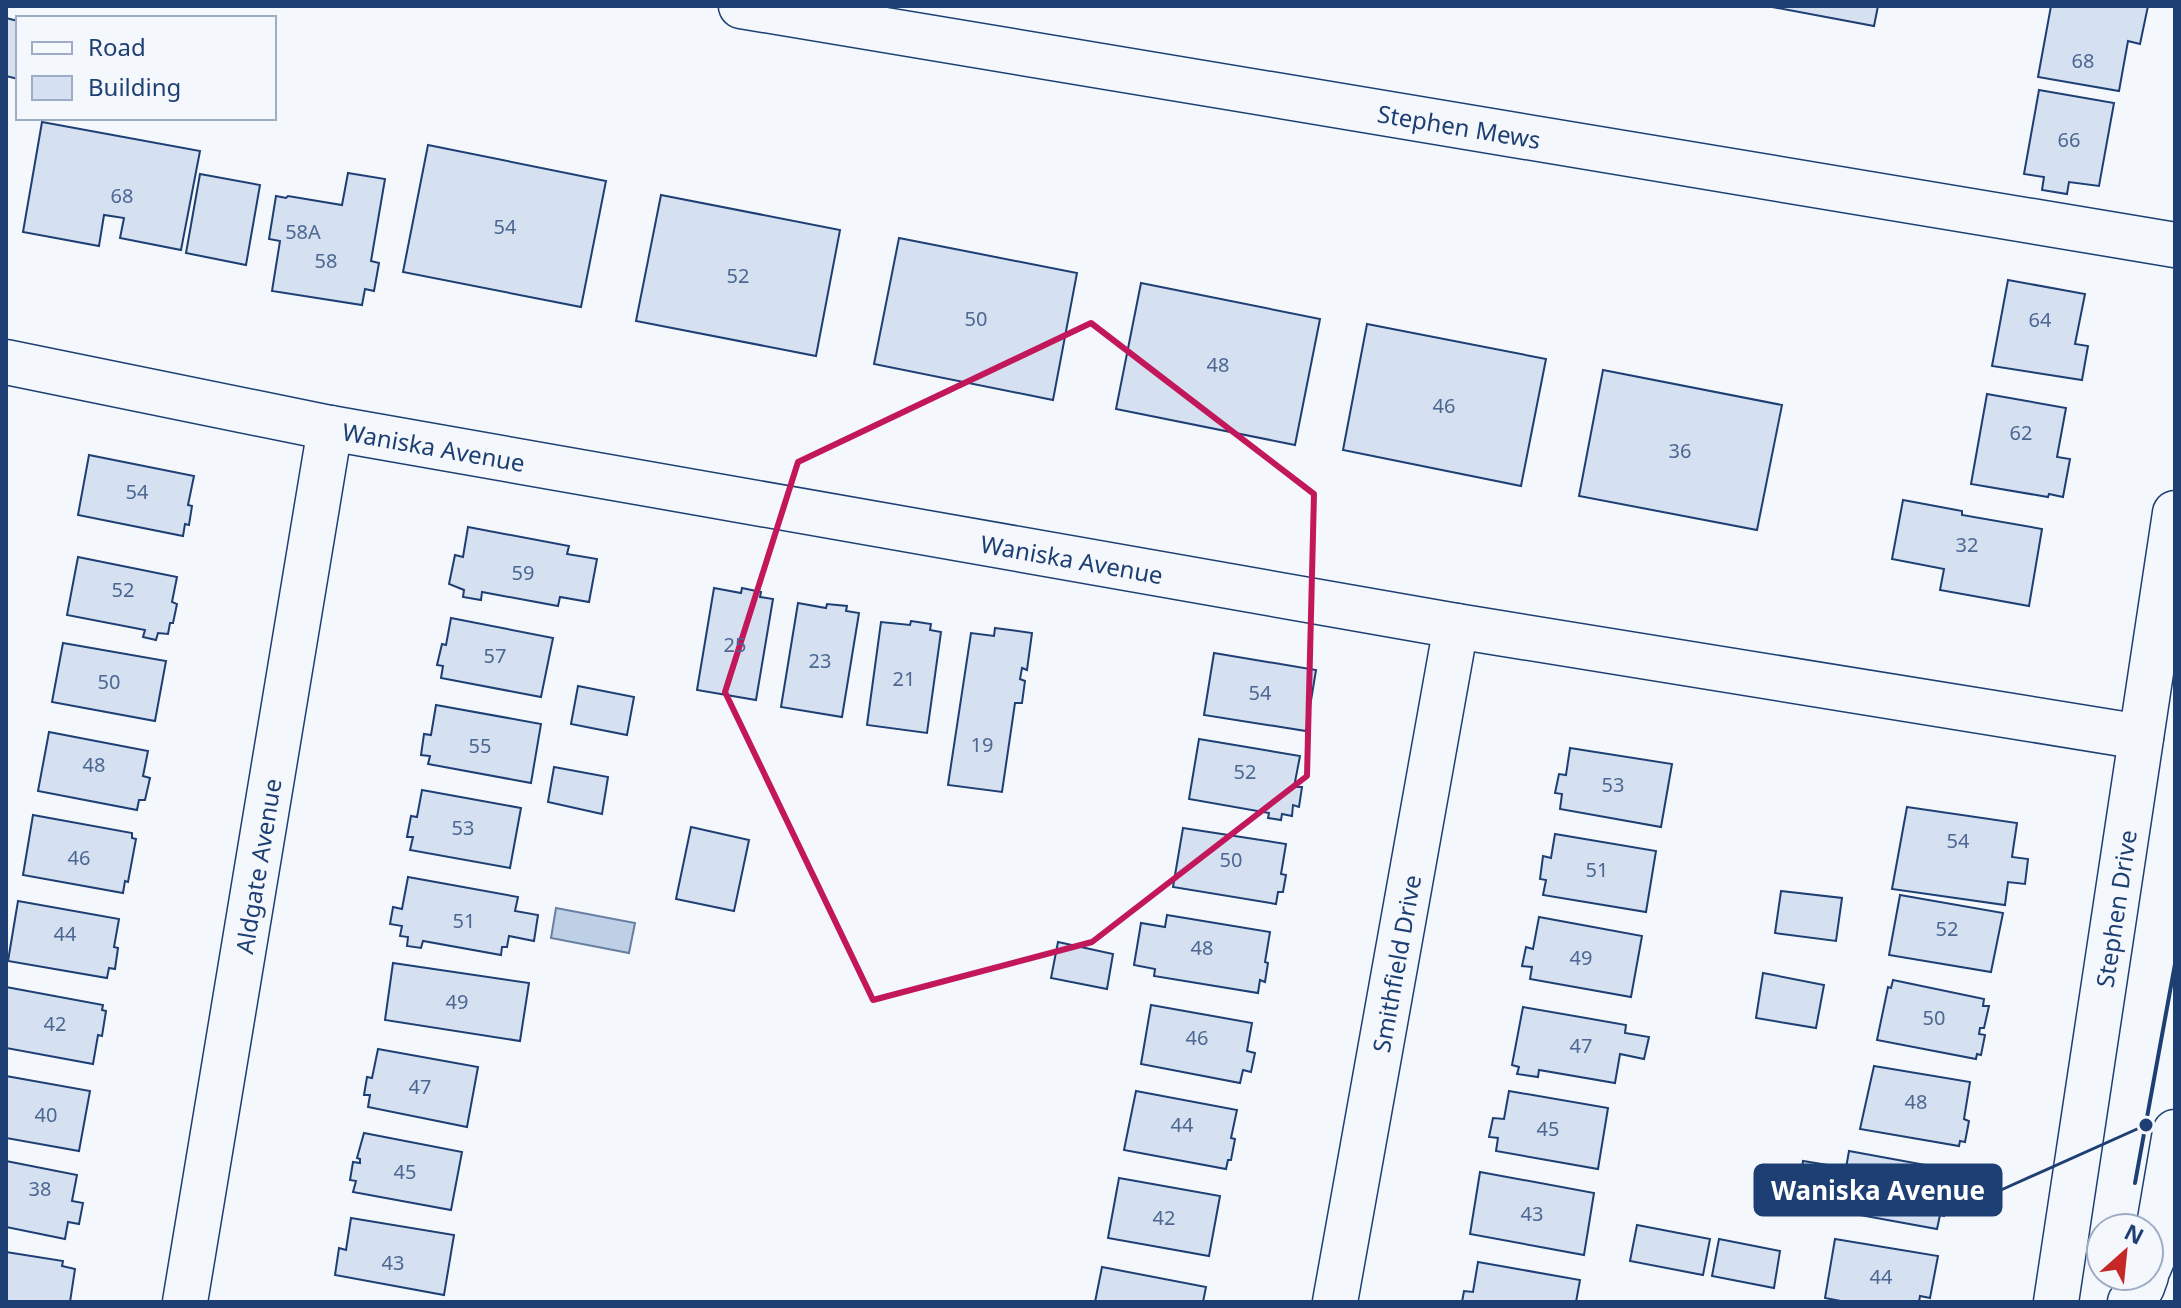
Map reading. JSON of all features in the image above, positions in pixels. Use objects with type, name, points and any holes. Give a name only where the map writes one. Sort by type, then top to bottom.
[{"type":"street","name":"Stephen Mews","points":[[741,6],[2175,245]]},
{"type":"street","name":"Waniska Avenue","points":[[6,362],[330,428],[1456,626],[2141,737]]},
{"type":"street","name":"Aldgate Avenue","points":[[185,1302],[330,428]]},
{"type":"street","name":"Stephen Drive","points":[[2056,1302],[2175,513]]},
{"type":"street","name":"Smithfield Drive","points":[[1335,1302],[1456,626]]},
{"type":"street","points":[[2161,1212],[2175,1132]]},
{"type":"highlighted area","points":[[1091,323],[1314,494],[1307,776],[1092,942],[873,1000],[725,692],[798,462]]},
{"type":"water","points":[[556,908],[635,923],[629,953],[551,938]]},
{"type":"building","points":[[1767,6],[1878,6],[1874,26]]},
{"type":"building","points":[[2051,6],[2148,6],[2140,44],[2128,41],[2119,91],[2038,77]]},
{"type":"building","points":[[6,18],[16,20],[16,78],[6,76]]},
{"type":"building","points":[[2039,90],[2114,103],[2099,186],[2069,182],[2067,194],[2042,190],[2044,177],[2024,174]]},
{"type":"building","points":[[42,122],[200,151],[181,250],[120,238],[124,218],[104,215],[99,246],[23,232]]},
{"type":"building","points":[[428,145],[606,181],[581,307],[403,272]]},
{"type":"building","points":[[348,173],[385,179],[371,261],[379,263],[374,291],[365,289],[362,305],[272,291],[280,241],[269,239],[276,196],[342,205]]},
{"type":"building","points":[[200,174],[260,185],[246,265],[186,253]]},
{"type":"building","points":[[661,195],[840,230],[816,356],[636,321]]},
{"type":"building","points":[[899,238],[1077,273],[1053,400],[874,364]]},
{"type":"building","points":[[2008,280],[2085,294],[2075,344],[2088,346],[2082,380],[1992,366]]},
{"type":"building","points":[[1141,283],[1320,319],[1295,445],[1116,409]]},
{"type":"building","points":[[1367,324],[1546,359],[1521,486],[1343,450]]},
{"type":"building","points":[[1603,370],[1782,405],[1757,530],[1579,496]]},
{"type":"building","points":[[1987,394],[2066,408],[2057,457],[2070,459],[2063,497],[1971,484]]},
{"type":"building","points":[[89,455],[194,476],[188,505],[192,506],[189,525],[185,524],[183,536],[78,515]]},
{"type":"building","points":[[1903,500],[1962,511],[1962,515],[2042,529],[2029,606],[1940,590],[1944,569],[1892,559]]},
{"type":"building","points":[[468,527],[569,546],[567,554],[597,559],[589,602],[560,597],[558,606],[482,592],[481,600],[463,597],[464,590],[449,584],[455,555],[463,557]]},
{"type":"building","points":[[78,557],[177,577],[172,602],[177,604],[168,634],[158,633],[156,640],[143,637],[145,630],[67,615]]},
{"type":"building","points":[[714,588],[741,593],[742,588],[761,592],[760,597],[773,599],[756,700],[697,690]]},
{"type":"building","points":[[798,603],[826,608],[827,604],[847,606],[846,611],[859,613],[842,717],[781,707]]},
{"type":"building","points":[[451,618],[553,638],[541,697],[441,678],[443,666],[437,665],[442,644],[446,645]]},
{"type":"building","points":[[911,621],[931,624],[930,630],[941,632],[927,733],[867,725],[881,622],[910,625]]},
{"type":"building","points":[[995,628],[1032,633],[1027,670],[1022,668],[1020,679],[1025,681],[1022,703],[1015,703],[1002,792],[948,785],[971,633],[994,636]]},
{"type":"building","points":[[63,643],[166,661],[155,721],[52,702]]},
{"type":"building","points":[[1214,653],[1316,670],[1306,731],[1204,715]]},
{"type":"building","points":[[578,686],[634,697],[627,735],[571,724]]},
{"type":"building","points":[[436,705],[541,724],[531,783],[428,764],[430,756],[421,755],[424,734],[431,735]]},
{"type":"building","points":[[49,732],[148,751],[143,776],[150,778],[145,800],[139,800],[137,810],[38,791]]},
{"type":"building","points":[[1199,739],[1300,756],[1294,787],[1302,787],[1299,807],[1293,805],[1292,816],[1282,814],[1281,820],[1268,818],[1269,813],[1189,799]]},
{"type":"building","points":[[1570,748],[1672,764],[1661,827],[1560,809],[1562,794],[1555,793],[1559,774],[1566,775]]},
{"type":"building","points":[[554,767],[608,777],[602,814],[548,802]]},
{"type":"building","points":[[422,790],[521,808],[510,868],[410,850],[413,837],[407,837],[411,816],[417,817]]},
{"type":"building","points":[[1907,807],[2017,823],[2012,857],[2028,859],[2025,884],[2008,882],[2005,905],[1892,889]]},
{"type":"building","points":[[33,815],[132,833],[132,838],[136,839],[123,893],[23,875]]},
{"type":"building","points":[[691,827],[749,840],[734,911],[676,899]]},
{"type":"building","points":[[1183,828],[1286,844],[1281,874],[1286,875],[1283,892],[1278,892],[1276,904],[1173,887]]},
{"type":"building","points":[[1555,834],[1656,851],[1646,912],[1543,895],[1546,880],[1540,879],[1543,856],[1551,858]]},
{"type":"building","points":[[408,877],[518,897],[515,911],[538,915],[534,941],[509,936],[507,947],[502,947],[501,955],[423,941],[421,948],[407,946],[408,937],[400,936],[402,926],[390,924],[393,907],[402,909]]},
{"type":"building","points":[[1781,891],[1842,898],[1836,941],[1775,933]]},
{"type":"building","points":[[1900,895],[2003,913],[1991,972],[1889,955]]},
{"type":"building","points":[[18,901],[119,919],[114,947],[118,948],[115,969],[109,968],[107,978],[8,961]]},
{"type":"building","points":[[1167,915],[1270,932],[1265,982],[1260,980],[1258,993],[1154,976],[1155,969],[1134,965],[1141,923],[1165,927]]},
{"type":"building","points":[[1539,917],[1642,936],[1631,997],[1530,979],[1532,967],[1522,966],[1526,947],[1533,949]]},
{"type":"building","points":[[1058,942],[1113,954],[1107,989],[1051,978]]},
{"type":"building","points":[[393,963],[529,983],[520,1041],[385,1020]]},
{"type":"building","points":[[1763,973],[1824,985],[1816,1028],[1756,1018]]},
{"type":"building","points":[[1893,980],[1984,999],[1983,1006],[1989,1006],[1984,1028],[1980,1028],[1979,1034],[1985,1035],[1981,1055],[1977,1054],[1976,1059],[1877,1040],[1888,987],[1891,988]]},
{"type":"building","points":[[6,987],[103,1005],[102,1010],[106,1011],[102,1036],[98,1035],[93,1064],[6,1048]]},
{"type":"building","points":[[1151,1005],[1252,1023],[1247,1051],[1255,1053],[1251,1072],[1243,1070],[1240,1083],[1141,1064]]},
{"type":"building","points":[[1523,1007],[1626,1025],[1625,1033],[1649,1037],[1644,1059],[1620,1054],[1615,1083],[1539,1070],[1538,1077],[1517,1074],[1519,1067],[1512,1065]]},
{"type":"building","points":[[378,1049],[478,1067],[467,1127],[368,1107],[370,1095],[364,1095],[367,1077],[372,1078]]},
{"type":"building","points":[[1874,1066],[1970,1082],[1964,1119],[1969,1121],[1965,1142],[1960,1141],[1959,1146],[1860,1129]]},
{"type":"building","points":[[6,1076],[90,1091],[79,1151],[6,1138]]},
{"type":"building","points":[[1136,1091],[1237,1110],[1231,1138],[1235,1139],[1226,1169],[1124,1150]]},
{"type":"building","points":[[1509,1091],[1608,1108],[1598,1169],[1496,1151],[1498,1138],[1489,1137],[1493,1118],[1504,1119]]},
{"type":"building","points":[[364,1133],[462,1152],[451,1210],[353,1192],[356,1181],[350,1180],[353,1162],[360,1163],[357,1158]]},
{"type":"building","points":[[1849,1151],[1953,1170],[1948,1211],[1945,1210],[1944,1216],[1940,1215],[1937,1229],[1838,1211],[1841,1194],[1800,1183],[1803,1161],[1846,1168]]},
{"type":"building","points":[[6,1161],[77,1175],[72,1201],[83,1203],[79,1224],[68,1222],[65,1239],[6,1227]]},
{"type":"building","points":[[1480,1172],[1594,1193],[1584,1255],[1470,1234]]},
{"type":"building","points":[[1119,1178],[1220,1196],[1209,1256],[1108,1238]]},
{"type":"building","points":[[351,1218],[454,1235],[444,1295],[335,1275],[339,1248],[346,1250]]},
{"type":"building","points":[[1637,1225],[1710,1239],[1703,1275],[1630,1261]]},
{"type":"building","points":[[1719,1239],[1780,1251],[1774,1288],[1712,1276]]},
{"type":"building","points":[[1835,1239],[1938,1256],[1930,1298],[1920,1296],[1919,1302],[1846,1302],[1825,1298]]},
{"type":"building","points":[[6,1252],[63,1261],[62,1266],[75,1269],[70,1302],[6,1302]]},
{"type":"building","points":[[1478,1262],[1580,1280],[1576,1302],[1462,1302],[1464,1291],[1473,1292]]},
{"type":"building","points":[[1102,1267],[1206,1287],[1203,1302],[1095,1302]]},
{"type":"wall","points":[[2135,1183],[2175,964]]},
{"type":"place","name":"Waniska Avenue","points":[[2146,1125]]}]
